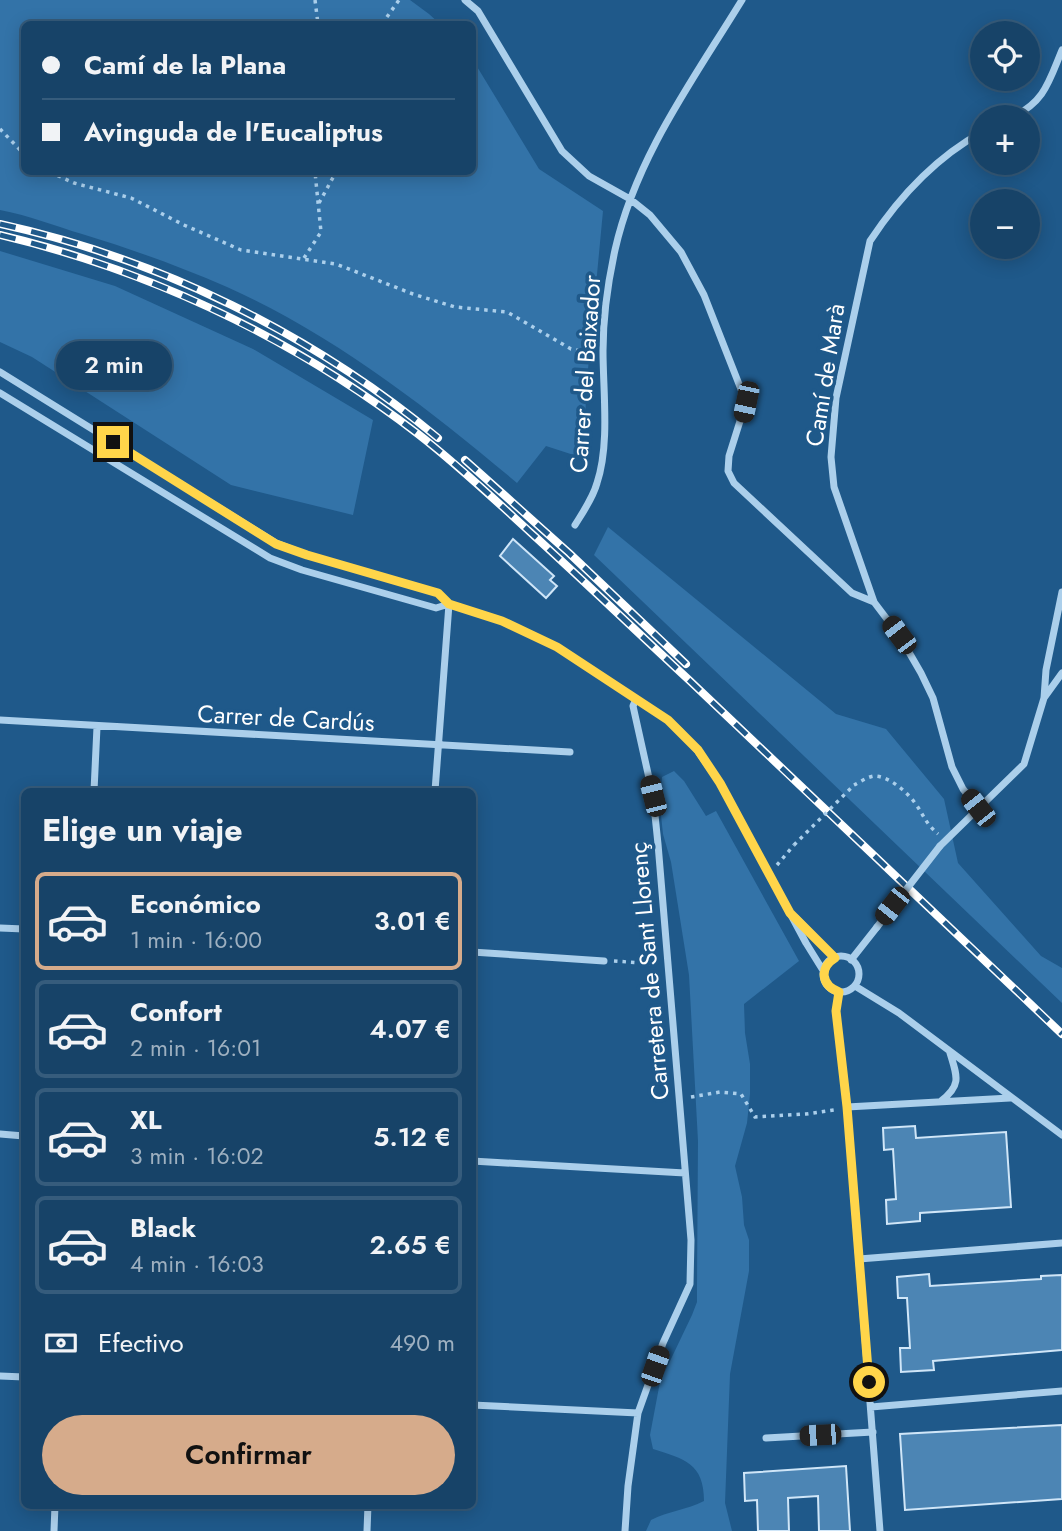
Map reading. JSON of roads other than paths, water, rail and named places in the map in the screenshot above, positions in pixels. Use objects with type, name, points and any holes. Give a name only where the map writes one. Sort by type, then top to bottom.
[{"type":"street","points":[[465,0],[478,11],[562,151],[589,176],[630,199],[664,229],[681,252],[704,295],[746,402],[729,456],[728,471],[734,483],[852,593],[874,602]]},
{"type":"street","name":"Carrer del Baixador","points":[[575,525],[598,482],[603,455],[603,352],[607,302],[615,252],[630,199],[657,138],[742,0]]},
{"type":"street","points":[[1033,105],[1043,96],[1062,50]]},
{"type":"street","name":"Camí de Marà","points":[[970,140],[919,178],[883,220],[870,241],[836,398],[831,457],[834,487],[874,602],[899,635],[921,673],[933,698],[952,767],[963,789],[978,808]]},
{"type":"street","points":[[0,372],[276,544],[438,593],[449,604],[502,621],[557,647],[668,720],[698,750],[720,783],[824,972],[827,985],[839,992],[848,991],[855,986],[859,972],[851,960],[844,957],[835,958],[828,963],[824,972]]},
{"type":"street","points":[[0,393],[270,558],[302,570],[436,608],[449,604]]},
{"type":"street","points":[[851,960],[943,843],[1024,764],[1044,698],[1046,670],[1062,592]]},
{"type":"street","points":[[435,788],[449,604]]},
{"type":"street","points":[[1044,698],[1062,674]]},
{"type":"street","name":"Carretera de Sant Llorenç","points":[[625,1531],[638,1413],[663,1343],[690,1284],[691,1240],[653,796],[633,706],[636,699]]},
{"type":"street","name":"Carrer de Cardús","points":[[0,720],[570,752]]},
{"type":"street","points":[[94,788],[97,727]]},
{"type":"street","points":[[790,913],[835,958]]},
{"type":"street","points":[[0,928],[21,929]]},
{"type":"street","points":[[476,952],[604,961]]},
{"type":"street","points":[[855,986],[899,1013],[1062,1135]]},
{"type":"street","points":[[839,992],[836,1011],[847,1107],[880,1531]]},
{"type":"street","points":[[940,1101],[951,1093],[957,1082],[950,1053]]},
{"type":"street","points":[[847,1107],[1011,1098]]},
{"type":"street","points":[[0,1135],[21,1136]]},
{"type":"street","points":[[476,1161],[685,1173]]},
{"type":"street","points":[[859,1259],[1062,1243]]},
{"type":"street","points":[[0,1376],[21,1377]]},
{"type":"street","points":[[871,1407],[1062,1391]]},
{"type":"street","points":[[476,1405],[638,1413]]},
{"type":"street","points":[[766,1438],[873,1432]]},
{"type":"street","points":[[54,1531],[55,1509]]},
{"type":"street","points":[[367,1531],[368,1509]]},
{"type":"railway","points":[[0,224],[60,239],[118,258],[232,305],[339,366],[390,400],[438,438]]},
{"type":"railway","points":[[0,235],[112,268],[220,312],[322,368],[418,434],[476,482],[570,569],[1062,1034]]},
{"type":"railway","points":[[465,460],[569,553],[686,664]]}]
